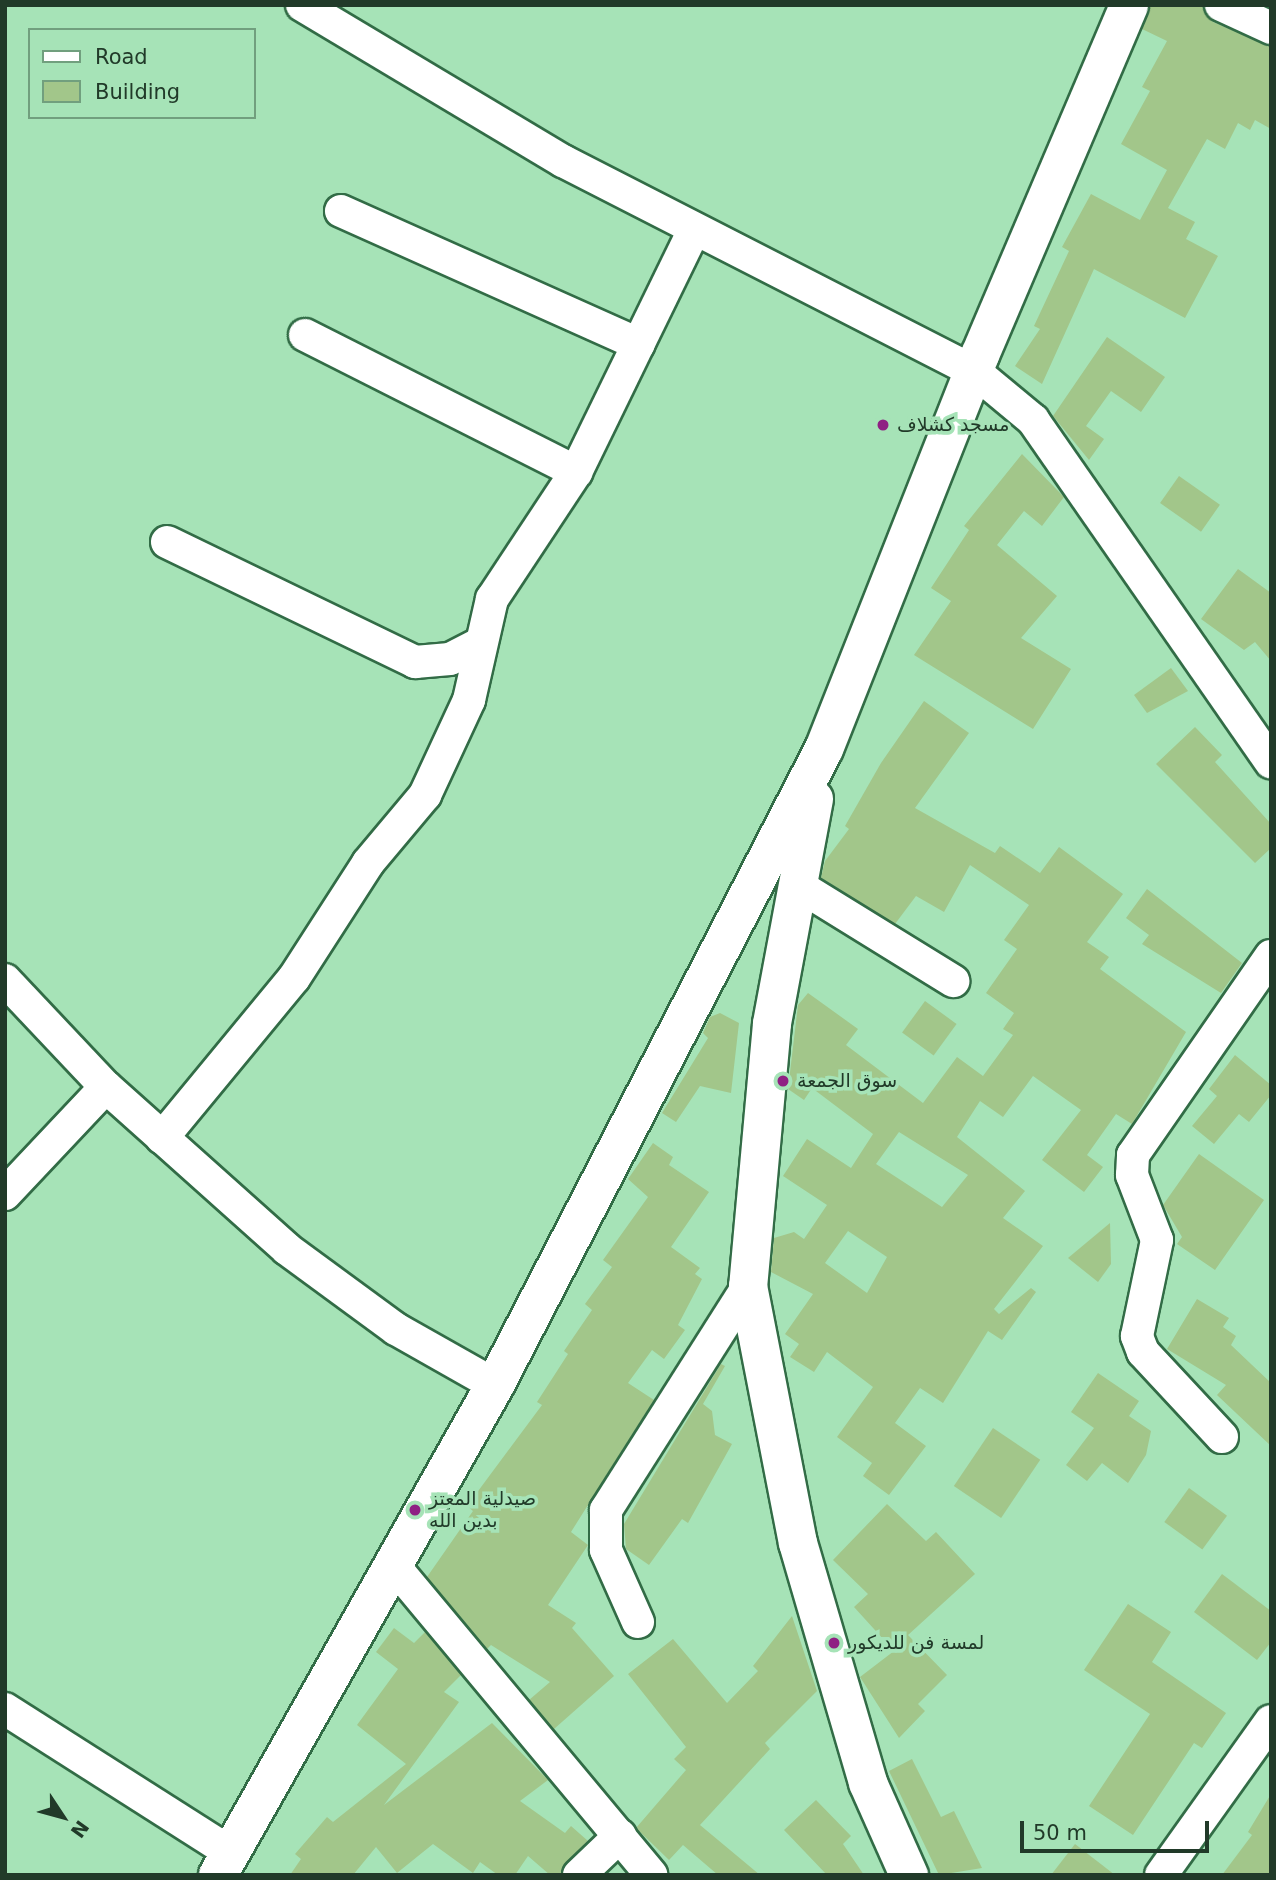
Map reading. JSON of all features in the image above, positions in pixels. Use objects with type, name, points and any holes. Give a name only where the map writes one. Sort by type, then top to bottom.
[{"type":"main road","points":[[224,1864],[495,1385],[727,942],[824,749],[974,371],[1129,5]]},
{"type":"main road","points":[[824,749],[796,884],[779,986],[748,1286],[798,1543],[867,1783],[909,1875]]},
{"type":"main road","points":[[727,942],[760,944],[775,964],[779,986]]},
{"type":"street","points":[[302,5],[461,104],[694,230],[974,371],[1032,419],[1271,762]]},
{"type":"street","points":[[1221,5],[1271,28]]},
{"type":"street","points":[[341,211],[639,344]]},
{"type":"street","points":[[162,1138],[294,978],[368,863],[425,795],[469,700],[477,645],[492,599],[576,472],[694,230]]},
{"type":"street","points":[[305,335],[576,472]]},
{"type":"street","points":[[167,542],[415,662],[450,659],[477,645]]},
{"type":"street","points":[[796,884],[954,981]]},
{"type":"street","points":[[1222,1437],[1143,1352],[1137,1336],[1157,1240],[1132,1175],[1133,1155],[1271,956]]},
{"type":"street","points":[[5,980],[106,1087],[287,1249],[396,1329],[495,1385]]},
{"type":"street","points":[[5,1194],[106,1087]]},
{"type":"street","points":[[638,1622],[606,1550],[606,1510],[748,1286]]},
{"type":"street","points":[[394,1566],[651,1875]]},
{"type":"street","points":[[5,1709],[224,1864]]},
{"type":"street","points":[[1161,1875],[1271,1721]]},
{"type":"street","points":[[579,1875],[620,1836]]},
{"type":"building","points":[[1151,5],[1203,5],[1213,22],[1271,46],[1271,129],[1255,120],[1250,130],[1238,123],[1225,149],[1207,139],[1168,208],[1195,222],[1186,239],[1218,256],[1185,318],[1094,269],[1042,384],[1015,366],[1040,329],[1034,326],[1069,251],[1062,247],[1091,194],[1140,220],[1167,170],[1121,144],[1150,91],[1142,87],[1167,41],[1142,29]]},
{"type":"building","points":[[1107,337],[1165,377],[1141,412],[1111,391],[1086,426],[1104,439],[1089,460],[1053,416]]},
{"type":"building","points":[[1022,454],[1064,497],[1042,526],[1024,511],[997,545],[1057,596],[1021,638],[1071,669],[1033,729],[914,655],[951,601],[931,588],[969,530],[964,526]]},
{"type":"building","points":[[1179,476],[1220,505],[1201,532],[1160,503]]},
{"type":"building","points":[[1238,569],[1271,593],[1271,661],[1255,642],[1244,650],[1201,619]]},
{"type":"building","points":[[1171,668],[1188,691],[1147,713],[1134,695]]},
{"type":"building","points":[[924,701],[969,733],[915,808],[995,853],[1000,846],[1040,873],[1059,847],[1123,894],[1087,942],[1109,957],[1100,969],[1186,1032],[1132,1124],[1116,1114],[1087,1155],[1103,1167],[1084,1192],[1042,1160],[1081,1110],[1033,1076],[1003,1117],[980,1101],[957,1137],[1025,1191],[1003,1218],[1043,1246],[994,1309],[999,1314],[1031,1288],[1036,1292],[1002,1340],[988,1331],[943,1403],[920,1388],[895,1423],[926,1446],[889,1495],[863,1476],[872,1463],[837,1437],[873,1387],[827,1352],[814,1372],[790,1357],[799,1344],[785,1334],[813,1294],[771,1272],[774,1238],[794,1232],[804,1239],[827,1205],[783,1176],[807,1139],[851,1168],[873,1134],[812,1088],[804,1100],[788,1089],[798,1005],[808,993],[858,1029],[846,1045],[923,1103],[957,1057],[983,1076],[1013,1035],[1003,1029],[1014,1013],[986,993],[1017,949],[1004,940],[1029,905],[970,865],[944,912],[916,896],[895,924],[821,878],[825,861],[849,829],[845,826],[881,763]],"holes":[[[899,1132],[968,1175],[942,1207],[876,1164]],[[848,1231],[887,1257],[867,1293],[825,1263]]]},
{"type":"building","points":[[1195,727],[1222,755],[1215,762],[1271,824],[1271,848],[1255,863],[1156,764]]},
{"type":"building","points":[[1147,889],[1242,963],[1221,993],[1142,944],[1149,935],[1126,918]]},
{"type":"building","points":[[925,1001],[957,1024],[934,1055],[902,1033]]},
{"type":"building","points":[[720,1013],[739,1023],[731,1093],[700,1086],[676,1122],[662,1113],[708,1038],[703,1033],[710,1017]]},
{"type":"building","points":[[1235,1055],[1271,1085],[1271,1095],[1249,1122],[1239,1114],[1214,1144],[1192,1126],[1217,1096],[1209,1089]]},
{"type":"building","points":[[653,1143],[673,1157],[669,1165],[709,1192],[671,1247],[700,1268],[695,1274],[702,1279],[678,1325],[685,1330],[664,1359],[652,1350],[628,1383],[654,1400],[571,1532],[588,1545],[548,1605],[576,1623],[572,1628],[614,1676],[554,1729],[529,1700],[550,1682],[491,1645],[487,1649],[427,1577],[473,1511],[467,1506],[542,1405],[537,1402],[568,1354],[564,1351],[592,1310],[585,1304],[612,1267],[603,1260],[648,1197],[628,1179]]},
{"type":"building","points":[[1199,1154],[1264,1200],[1215,1270],[1177,1244],[1182,1237],[1163,1205]]},
{"type":"building","points":[[1110,1223],[1111,1264],[1098,1282],[1068,1258]]},
{"type":"building","points":[[1197,1299],[1229,1318],[1223,1327],[1236,1336],[1231,1345],[1271,1383],[1271,1446],[1217,1395],[1226,1385],[1167,1349]]},
{"type":"building","points":[[721,1364],[725,1366],[703,1404],[712,1411],[715,1435],[732,1444],[688,1523],[682,1519],[649,1565],[626,1549],[624,1524]]},
{"type":"building","points":[[1098,1373],[1139,1401],[1129,1416],[1151,1431],[1146,1455],[1128,1483],[1102,1463],[1087,1481],[1066,1465],[1094,1428],[1071,1412]]},
{"type":"building","points":[[993,1428],[1040,1460],[1001,1518],[954,1486]]},
{"type":"building","points":[[1189,1488],[1227,1516],[1202,1550],[1164,1522]]},
{"type":"building","points":[[887,1504],[926,1541],[936,1532],[975,1574],[908,1635],[947,1675],[918,1704],[925,1711],[899,1738],[860,1677],[894,1651],[854,1607],[868,1594],[833,1560]]},
{"type":"building","points":[[1222,1574],[1271,1611],[1271,1642],[1257,1660],[1194,1612]]},
{"type":"building","points":[[1128,1604],[1171,1632],[1152,1662],[1226,1713],[1202,1748],[1194,1743],[1133,1835],[1089,1806],[1150,1714],[1084,1670]]},
{"type":"building","points":[[792,1616],[817,1691],[765,1743],[770,1749],[700,1825],[760,1875],[718,1875],[683,1845],[669,1860],[636,1828],[686,1770],[674,1759],[686,1747],[628,1674],[673,1639],[727,1703],[758,1671],[753,1666]]},
{"type":"building","points":[[394,1628],[414,1643],[425,1632],[461,1675],[444,1692],[459,1702],[384,1805],[492,1723],[548,1780],[520,1801],[565,1833],[571,1826],[588,1841],[561,1875],[550,1875],[528,1856],[515,1875],[498,1875],[480,1862],[473,1873],[433,1844],[397,1873],[376,1847],[353,1875],[290,1875],[301,1859],[295,1854],[327,1817],[333,1822],[406,1764],[357,1725],[398,1669],[376,1652]]},
{"type":"building","points":[[912,1759],[941,1817],[954,1811],[982,1868],[939,1875],[889,1771]]},
{"type":"building","points":[[1271,1794],[1271,1875],[1222,1875],[1252,1835],[1248,1832]]},
{"type":"building","points":[[816,1800],[851,1836],[843,1844],[864,1875],[827,1875],[784,1830]]},
{"type":"building","points":[[1075,1844],[1115,1875],[1051,1875]]},
{"type":"place","name":"مسجد كشلاف","points":[[883,425]]},
{"type":"place","name":"سوق الجمعة","points":[[783,1081]]},
{"type":"place","name":"صيدلية المعتز بدين الله","points":[[415,1510]]},
{"type":"place","name":"لمسة فن للديكور","points":[[834,1643]]}]
